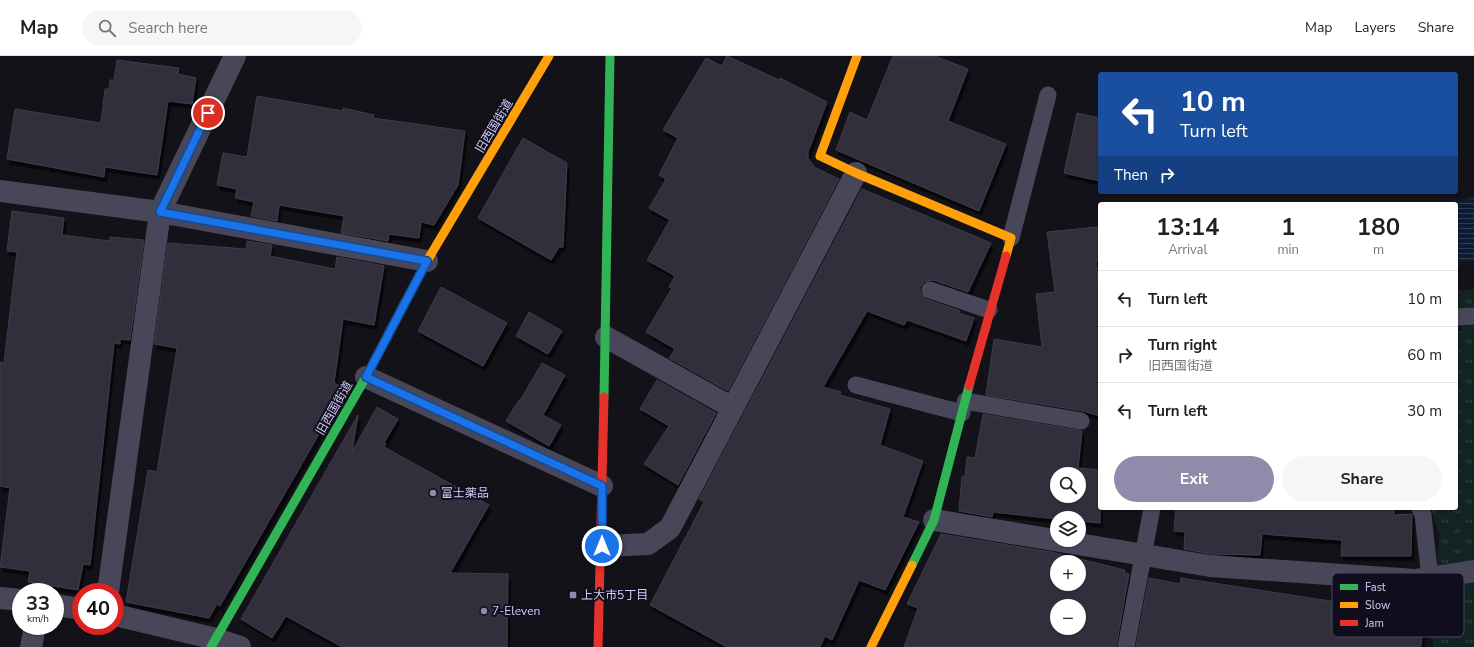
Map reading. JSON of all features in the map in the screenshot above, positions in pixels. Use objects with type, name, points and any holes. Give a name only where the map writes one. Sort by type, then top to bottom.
[{"type":"street","points":[[109,583],[160,212],[236,56]]},
{"type":"street","name":"旧西国街道","points":[[213,643],[366,377],[427,261],[549,56]]},
{"type":"street","points":[[598,647],[602,546],[610,56]]},
{"type":"street","points":[[857,56],[820,156],[856,173],[1011,238],[989,310],[934,520],[871,647]]},
{"type":"street","points":[[602,546],[648,544],[670,528],[856,173]]},
{"type":"street","points":[[0,191],[160,212],[427,261]]},
{"type":"street","points":[[606,337],[733,408]]},
{"type":"street","points":[[366,377],[602,486]]},
{"type":"street","points":[[934,520],[1210,566],[1332,574]]},
{"type":"street","points":[[1461,573],[1474,571]]},
{"type":"street","points":[[0,598],[12,599]]},
{"type":"street","points":[[124,618],[213,643],[240,647]]},
{"type":"street","points":[[31,647],[33,635]]},
{"type":"lane","points":[[1011,238],[1048,95]]},
{"type":"lane","points":[[930,290],[989,310]]},
{"type":"lane","points":[[1458,317],[1474,316]]},
{"type":"lane","points":[[856,385],[964,407],[1081,422]]},
{"type":"lane","points":[[1126,647],[1152,510]]},
{"type":"lane","points":[[1421,510],[1423,515],[1429,573]]},
{"type":"green space","points":[[1474,289],[1474,647],[1433,647],[1433,637],[1464,637],[1464,573],[1436,573],[1439,535],[1432,510],[1458,510],[1458,331],[1462,331],[1458,304],[1458,291]]},
{"type":"water","points":[[1474,198],[1474,261],[1458,263],[1458,202],[1448,201]]},
{"type":"building","points":[[727,56],[779,80],[780,78],[827,102],[808,152],[808,158],[814,167],[839,179],[728,391],[669,358],[675,349],[646,332],[672,288],[669,287],[675,276],[647,260],[670,220],[649,208],[666,179],[659,175],[678,138],[663,130],[706,58],[722,66]]},
{"type":"building","points":[[893,56],[935,56],[968,69],[948,121],[1006,144],[979,211],[836,150],[850,112],[867,120]]},
{"type":"building","points":[[117,60],[179,68],[178,74],[196,78],[192,104],[168,101],[157,175],[105,167],[104,177],[7,159],[15,109],[101,123],[105,89],[109,89],[110,80],[114,80]]},
{"type":"building","points":[[257,96],[343,111],[343,108],[374,115],[373,118],[465,131],[458,185],[434,225],[421,222],[419,238],[389,234],[388,241],[341,233],[344,216],[279,205],[277,221],[251,216],[254,202],[235,198],[237,189],[217,185],[223,153],[247,157]]},
{"type":"building","points":[[1077,113],[1098,118],[1098,181],[1064,173]]},
{"type":"building","points":[[523,138],[567,163],[563,247],[559,247],[551,260],[478,218]]},
{"type":"building","points":[[862,189],[991,243],[968,292],[933,280],[924,282],[920,287],[920,292],[926,299],[960,311],[959,313],[974,318],[966,341],[907,320],[904,325],[867,311],[823,387],[841,392],[840,395],[890,409],[880,445],[923,461],[903,517],[919,522],[885,590],[859,580],[832,640],[825,636],[820,647],[727,647],[650,605],[704,502],[699,499]]},
{"type":"building","points":[[12,211],[64,218],[62,235],[110,241],[110,237],[144,240],[130,340],[120,339],[120,344],[114,343],[90,565],[83,564],[79,583],[72,583],[72,589],[64,588],[64,583],[28,582],[30,571],[0,567],[10,488],[0,486],[0,362],[4,363],[17,252],[7,251]]},
{"type":"building","points":[[1097,227],[1098,415],[1083,411],[986,395],[994,339],[1042,347],[1036,294],[1055,292],[1047,232]]},
{"type":"building","points":[[247,241],[272,245],[270,256],[335,269],[337,257],[384,266],[374,325],[343,319],[334,383],[345,389],[220,606],[217,604],[209,618],[126,602],[148,470],[157,472],[177,348],[154,344],[168,243],[246,249]]},
{"type":"building","points":[[441,287],[507,323],[483,366],[418,331]]},
{"type":"building","points":[[529,312],[562,331],[548,354],[516,336]]},
{"type":"building","points":[[542,363],[565,375],[543,415],[561,425],[549,446],[506,421],[519,400],[520,401]]},
{"type":"building","points":[[657,380],[716,413],[678,485],[644,464],[669,426],[640,409]]},
{"type":"building","points":[[377,407],[398,419],[384,443],[386,444],[384,447],[489,505],[450,573],[508,574],[507,647],[342,647],[286,616],[272,638],[241,619],[358,415],[352,452]]},
{"type":"building","points":[[983,414],[1082,431],[1078,467],[1050,467],[1050,503],[1086,503],[1086,469],[1098,470],[1098,510],[1100,510],[1100,523],[1086,522],[1086,511],[1050,511],[1050,518],[993,512],[992,517],[959,511],[962,476],[965,477],[967,457],[975,458]]},
{"type":"building","points":[[1176,510],[1394,510],[1394,515],[1412,514],[1411,556],[1341,556],[1342,540],[1262,534],[1260,555],[1211,554],[1184,549],[1185,532],[1174,531]]},
{"type":"building","points":[[941,534],[1063,555],[1050,555],[1050,591],[1086,591],[1086,561],[1125,570],[1124,573],[1129,574],[1116,647],[904,647],[918,608],[907,604]]},
{"type":"building","points":[[1149,578],[1180,584],[1181,578],[1332,601],[1332,637],[1422,637],[1421,647],[1136,647]]},
{"type":"traffic: fast","points":[[604,397],[610,56]]},
{"type":"traffic: fast","points":[[211,647],[366,377],[401,310]]},
{"type":"traffic: fast","points":[[912,565],[934,520],[969,386]]},
{"type":"traffic: slow","points":[[401,310],[427,261],[549,56]]},
{"type":"traffic: slow","points":[[857,56],[820,156],[856,173],[1011,238],[1006,256]]},
{"type":"traffic: slow","points":[[871,647],[912,565]]},
{"type":"traffic: jam","points":[[969,386],[1006,256]]},
{"type":"traffic: jam","points":[[598,647],[604,397]]},
{"type":"place","name":"富士薬品","points":[[433,493]]},
{"type":"place","name":"上大市5丁目","points":[[573,595]]},
{"type":"place","name":"7-Eleven","points":[[484,611]]},
{"type":"route","points":[[208,113],[160,212],[427,261],[366,377],[602,486],[602,546]]}]
